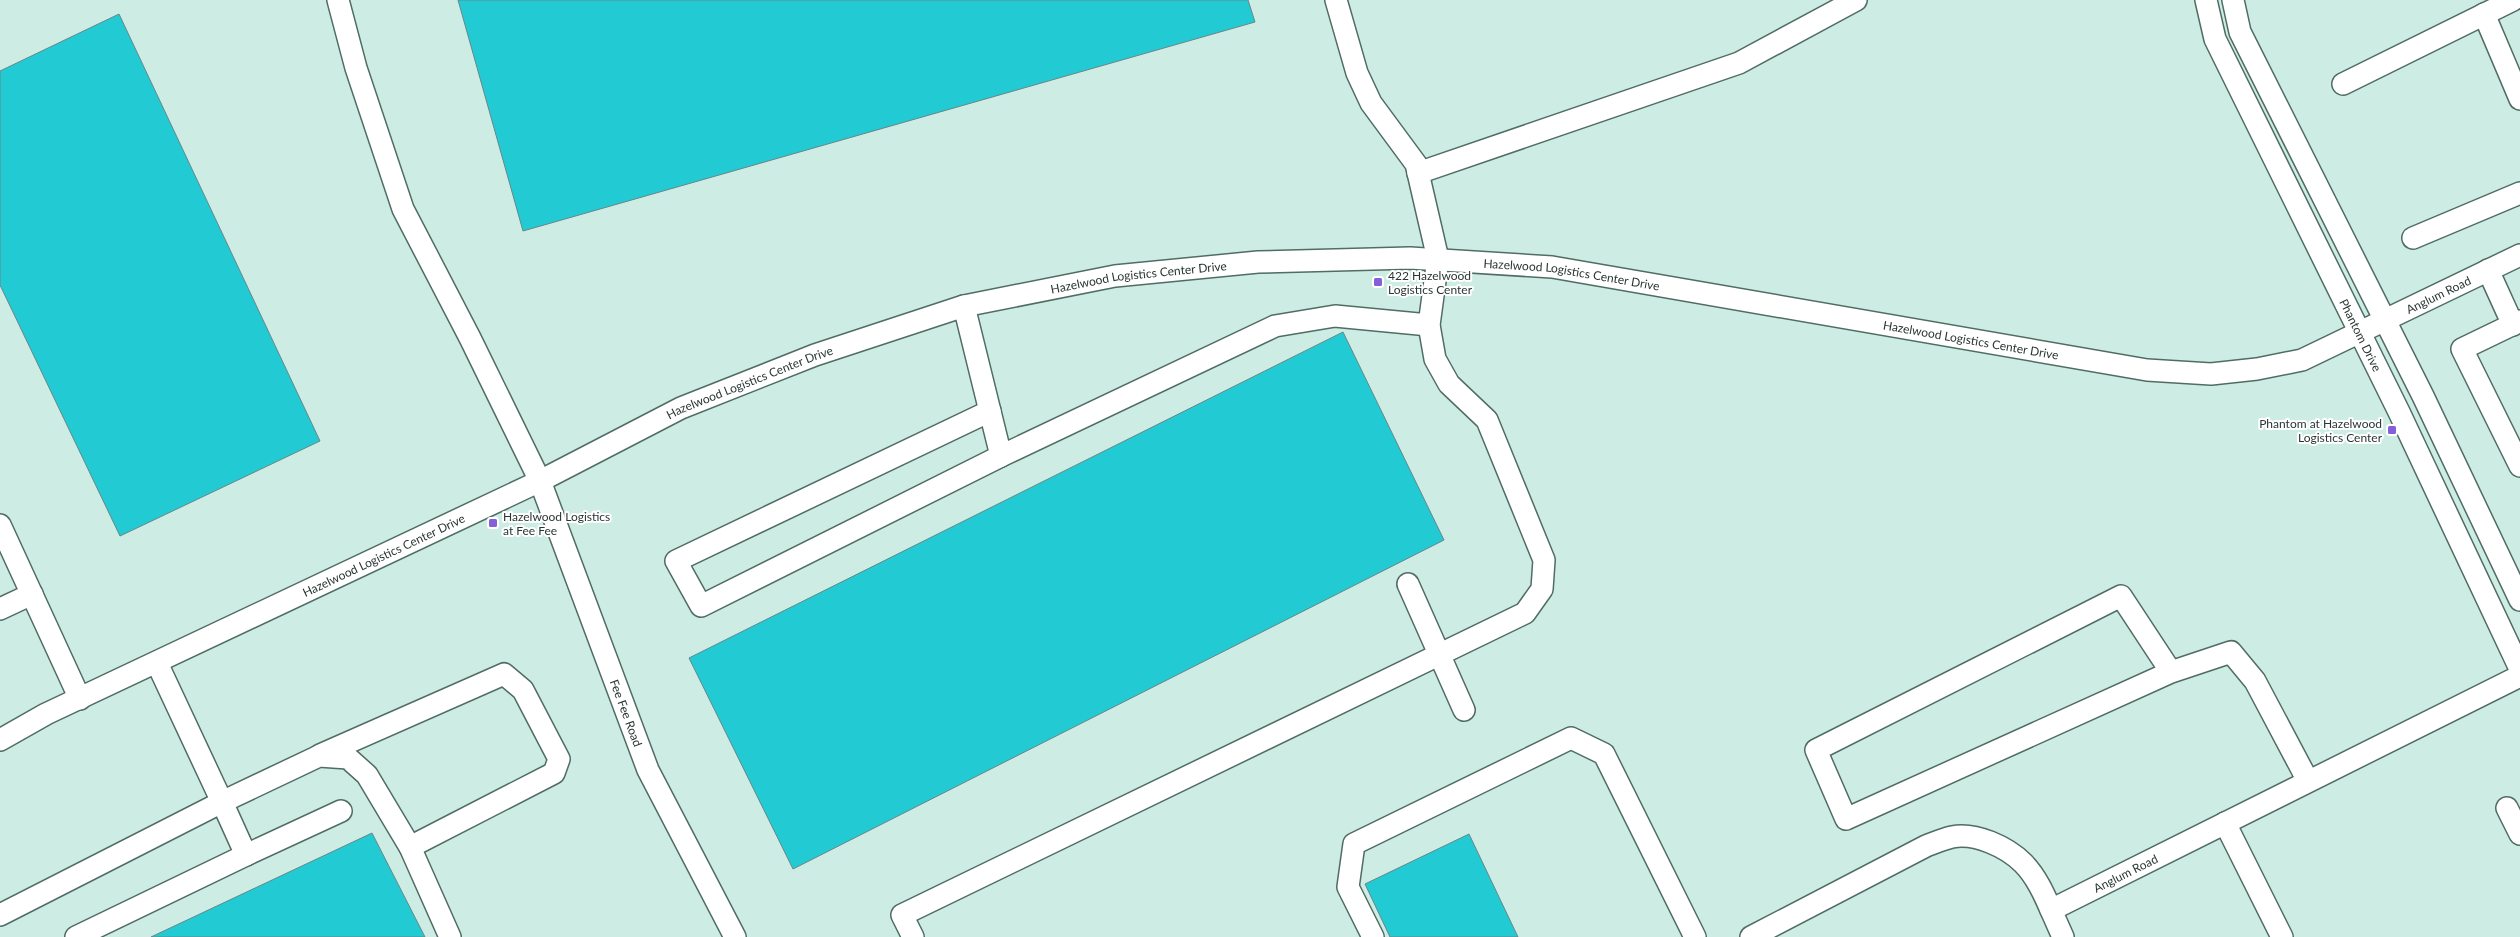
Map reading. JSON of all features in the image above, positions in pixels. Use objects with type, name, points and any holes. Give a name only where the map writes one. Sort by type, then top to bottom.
[{"type":"street","name":"Fee Fee Road","points":[[338,0],[356,68],[403,209],[466,330],[540,481],[648,770],[736,937]]},
{"type":"street","points":[[913,937],[902,915],[1525,613],[1542,589],[1544,560],[1487,420],[1449,384],[1435,359],[1429,325],[1438,259],[1416,164],[1370,103],[1357,73],[1336,0]]},
{"type":"street","points":[[1418,173],[1739,63],[1856,0]]},
{"type":"street","name":"Phantom Drive","points":[[2206,0],[2215,40],[2399,412],[2520,669]]},
{"type":"street","points":[[2234,0],[2240,32],[2383,320],[2423,396],[2520,600]]},
{"type":"street","points":[[2343,84],[2513,0]]},
{"type":"street","points":[[2484,14],[2520,99]]},
{"type":"street","points":[[2413,238],[2520,193]]},
{"type":"street","name":"Anglum Road","points":[[2358,332],[2520,255]]},
{"type":"street","name":"Hazelwood Logistics Center Drive","points":[[0,740],[157,662],[540,481],[681,408],[815,355],[964,306],[1115,276],[1258,262],[1410,258],[1552,266],[2147,370],[2211,374],[2257,369],[2302,360],[2358,332]]},
{"type":"street","points":[[2488,270],[2517,323],[2462,349],[2520,466]]},
{"type":"street","points":[[964,306],[1001,456]]},
{"type":"street","points":[[990,411],[676,561],[701,606],[1001,456],[1275,326],[1335,316],[1429,325]]},
{"type":"street","points":[[0,525],[5,549],[32,594],[80,699]]},
{"type":"street","points":[[1408,584],[1464,710]]},
{"type":"street","points":[[0,609],[32,594]]},
{"type":"street","points":[[2171,672],[2121,596],[1816,750],[1846,820],[2171,672],[2231,652],[2255,681],[2308,781]]},
{"type":"street","points":[[157,662],[246,855]]},
{"type":"street","points":[[0,915],[222,802],[319,756],[504,674],[523,690],[559,759],[554,773],[410,847]]},
{"type":"street","name":"Anglum Road","points":[[2051,910],[2520,676]]},
{"type":"street","points":[[1373,937],[1348,887],[1354,844],[1571,738],[1604,754],[1695,937]]},
{"type":"street","points":[[319,756],[348,758],[367,775],[410,847],[450,937]]},
{"type":"street","points":[[2507,808],[2520,834]]},
{"type":"street","points":[[76,937],[341,811]]},
{"type":"street","points":[[2225,823],[2282,937]]},
{"type":"street","points":[[1751,937],[1926,846],[1953,836],[1976,838],[2003,849],[2024,864],[2043,892],[2063,937]]},
{"type":"building","points":[[458,0],[1248,0],[1255,22],[523,231]]},
{"type":"building","points":[[119,14],[320,441],[120,536],[0,285],[0,71]]},
{"type":"building","points":[[1343,332],[1444,540],[793,869],[689,658]]},
{"type":"building","points":[[372,833],[425,937],[151,937]]},
{"type":"building","points":[[1469,834],[1518,937],[1390,937],[1365,884]]},
{"type":"place","name":"422 Hazelwood Logistics Center","points":[[1378,282]]},
{"type":"place","name":"Phantom at Hazelwood Logistics Center","points":[[2392,430]]},
{"type":"place","name":"Hazelwood Logistics at Fee Fee","points":[[493,523]]}]
